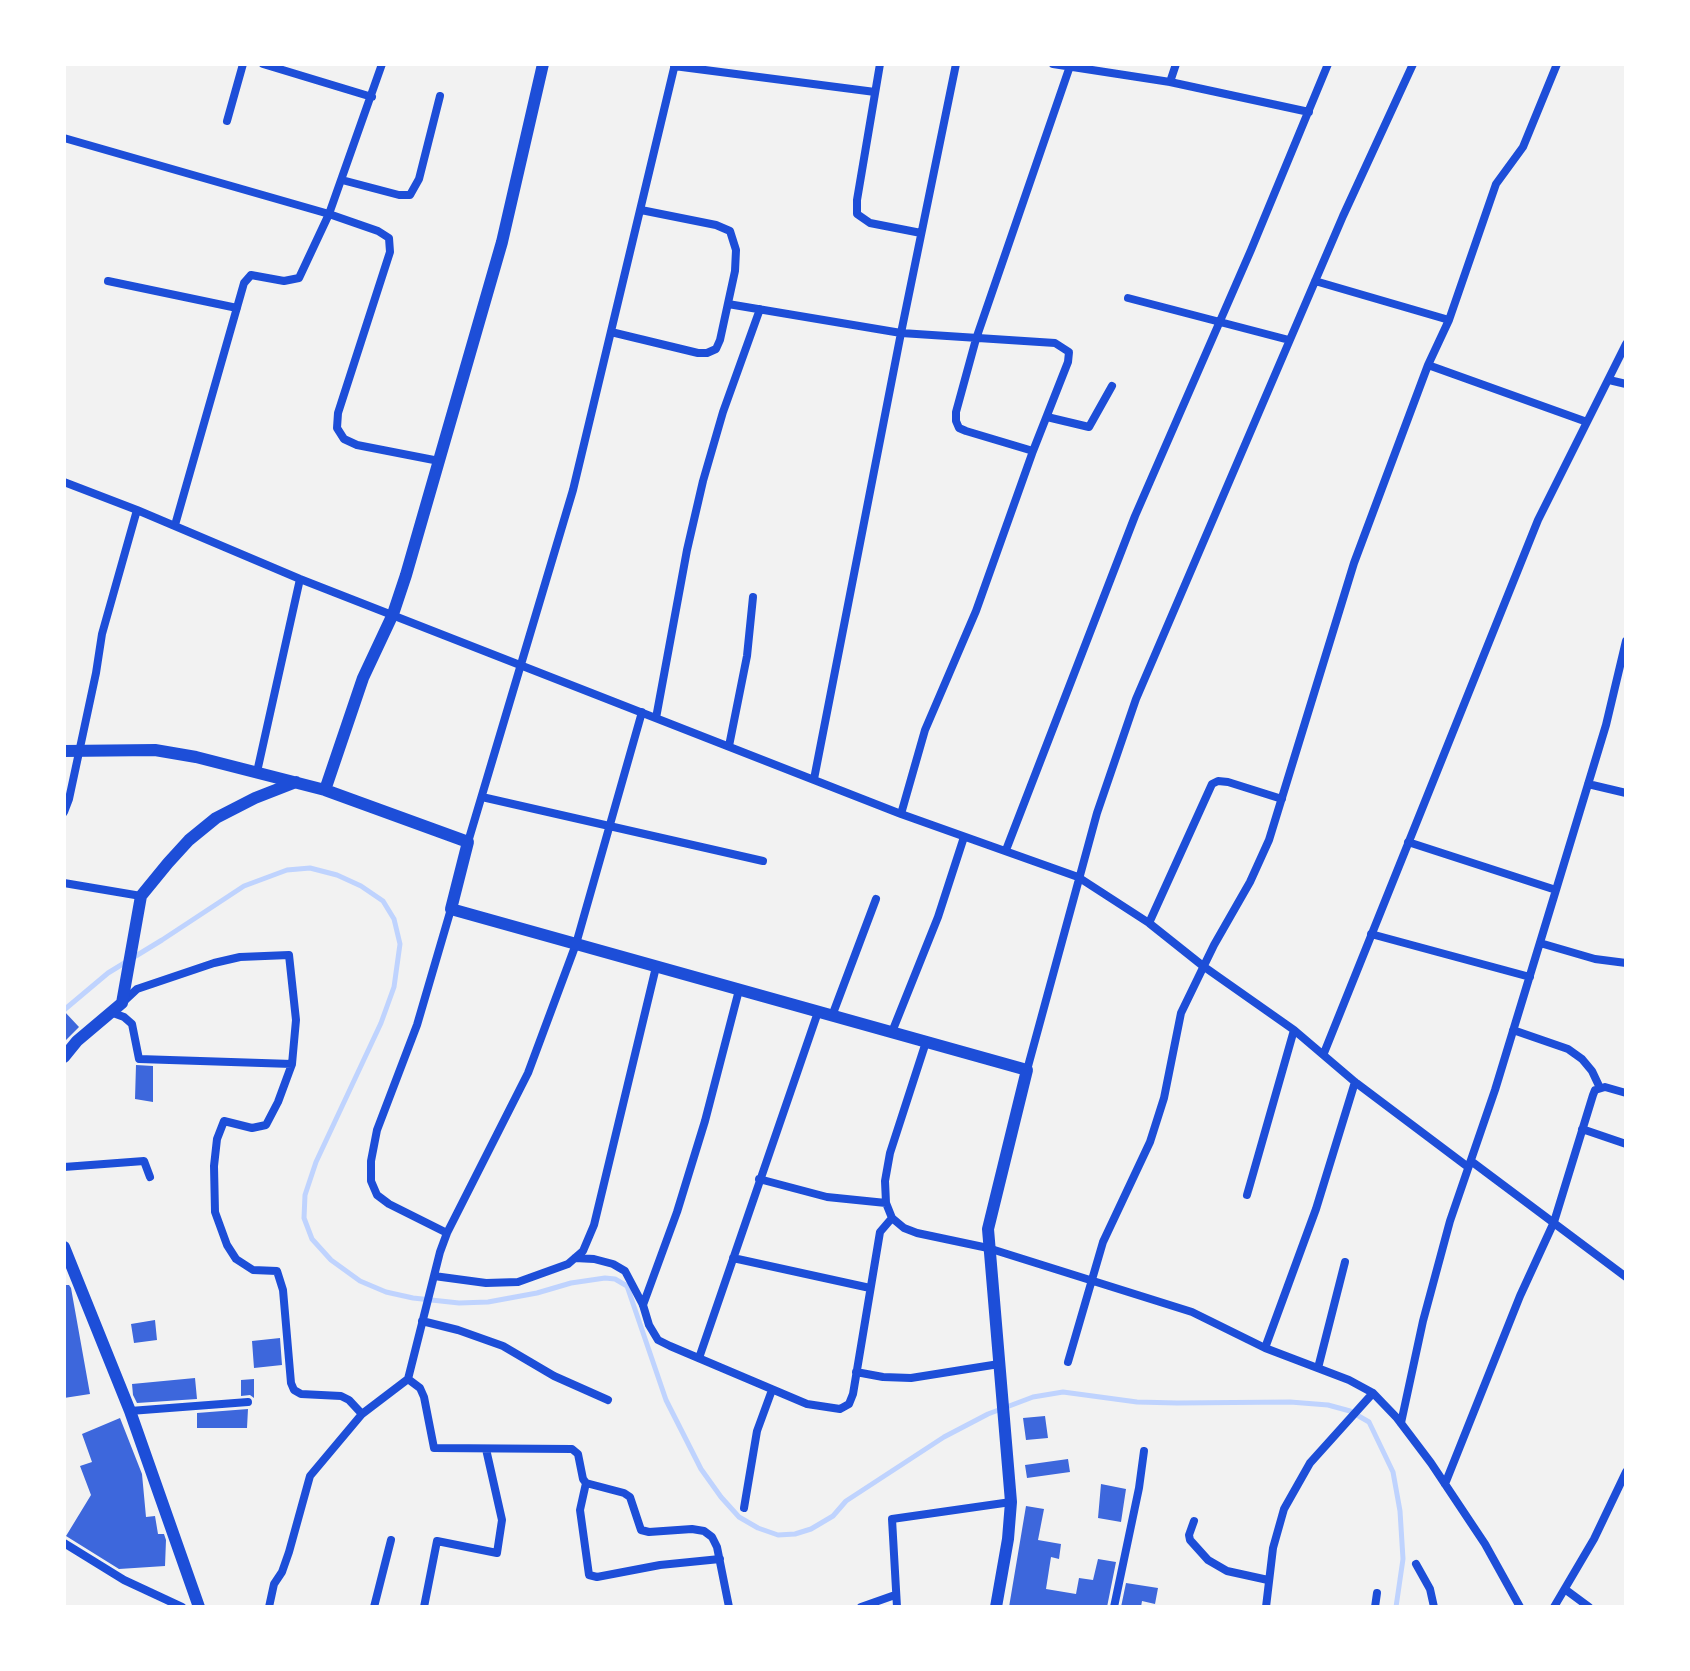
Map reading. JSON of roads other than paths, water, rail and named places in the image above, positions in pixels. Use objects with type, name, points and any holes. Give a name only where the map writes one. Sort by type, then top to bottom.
[{"type":"street","points":[[227,121],[242,65],[232,64]]},
{"type":"street","points":[[263,64],[372,97]]},
{"type":"street","points":[[175,525],[244,283],[251,275],[284,281],[299,278],[329,214],[382,64]]},
{"type":"street","points":[[325,790],[363,678],[393,614],[439,461],[502,242],[543,64]]},
{"type":"street","points":[[880,64],[857,214],[870,223],[921,233]]},
{"type":"street","points":[[814,779],[956,64]]},
{"type":"street","points":[[1053,64],[1109,68],[1309,112]]},
{"type":"street","points":[[1170,82],[1176,64]]},
{"type":"street","points":[[1006,850],[1129,530],[1328,64]]},
{"type":"street","points":[[996,1607],[1011,1502],[988,1248],[991,1211],[1078,877],[1136,699],[1289,340],[1413,64]]},
{"type":"street","points":[[1068,1362],[1103,1242],[1150,1142],[1164,1098],[1181,1013],[1269,840],[1349,577],[1428,365],[1449,320],[1496,184],[1523,147],[1557,64]]},
{"type":"street","points":[[447,1233],[377,1195],[371,1181],[371,1161],[377,1130],[421,1013],[468,842],[573,490],[674,65],[875,92]]},
{"type":"street","points":[[1033,451],[959,428],[956,412],[976,339],[1070,66]]},
{"type":"street","points":[[342,180],[410,195],[419,179],[440,96]]},
{"type":"street","points":[[64,138],[329,214],[378,231],[389,238],[390,252],[338,413],[337,428],[344,439],[357,445],[439,461]]},
{"type":"street","points":[[611,332],[707,353],[716,349],[720,340],[736,250],[730,231],[716,225],[641,210]]},
{"type":"street","points":[[108,281],[237,308]]},
{"type":"street","points":[[1315,281],[1449,320]]},
{"type":"street","points":[[1128,298],[1289,340]]},
{"type":"street","points":[[728,304],[901,333],[1055,343],[1069,352],[1068,362],[976,611],[925,730],[901,814]]},
{"type":"street","points":[[656,718],[703,481],[723,412],[760,309]]},
{"type":"street","points":[[1324,1053],[1538,520],[1626,344]]},
{"type":"street","points":[[1428,365],[1587,422]]},
{"type":"street","points":[[1609,380],[1626,384]]},
{"type":"street","points":[[1047,417],[1089,427],[1112,386]]},
{"type":"street","points":[[64,482],[175,525],[300,579],[901,814],[1078,877],[1149,923],[1324,1053],[1355,1082],[1554,1222],[1626,1277]]},
{"type":"street","points":[[64,812],[102,634],[137,510]]},
{"type":"street","points":[[257,772],[300,579]]},
{"type":"street","points":[[729,746],[747,656],[753,597]]},
{"type":"street","points":[[1401,1423],[1446,1236],[1530,977],[1606,725],[1626,641]]},
{"type":"street","points":[[269,1607],[274,1584],[289,1552],[310,1476],[362,1414],[408,1379],[447,1233],[528,1073],[576,944],[642,712]]},
{"type":"street","points":[[64,751],[155,750],[257,772],[325,790],[468,842]]},
{"type":"street","points":[[117,1008],[141,896],[189,840],[216,818],[296,782]]},
{"type":"street","points":[[1149,923],[1212,784],[1228,782],[1282,799]]},
{"type":"street","points":[[1588,784],[1626,793]]},
{"type":"street","points":[[482,797],[763,861]]},
{"type":"street","points":[[892,1032],[938,917],[964,837]]},
{"type":"street","points":[[1408,842],[1556,890]]},
{"type":"street","points":[[64,883],[141,896]]},
{"type":"street","points":[[832,1016],[876,899]]},
{"type":"street","points":[[451,909],[1027,1070]]},
{"type":"street","points":[[1371,934],[1530,977]]},
{"type":"street","points":[[1540,943],[1595,959],[1626,963]]},
{"type":"street","points":[[64,1057],[77,1041],[137,989],[202,966],[240,957],[289,955],[296,1020],[292,1064],[266,1125],[252,1128],[224,1121],[217,1139],[214,1166],[215,1212],[227,1245],[236,1259],[253,1270],[277,1271],[283,1290],[294,1390],[301,1394],[341,1396],[362,1414]]},
{"type":"street","points":[[433,1279],[518,1282],[550,1272],[583,1251],[594,1225],[656,967]]},
{"type":"street","points":[[643,1305],[691,1167],[739,990]]},
{"type":"street","points":[[117,1008],[132,1024],[139,1059],[292,1064]]},
{"type":"street","points":[[699,1358],[818,1012]]},
{"type":"street","points":[[1247,1195],[1294,1030]]},
{"type":"street","points":[[1513,1030],[1568,1049],[1592,1071],[1600,1088]]},
{"type":"street","points":[[926,1042],[890,1153],[885,1181],[886,1203],[892,1218],[904,1228],[917,1233],[988,1248],[1192,1312],[1265,1348],[1349,1380],[1373,1393],[1401,1423],[1445,1484],[1485,1544],[1520,1607]]},
{"type":"street","points":[[1265,1348],[1316,1209],[1355,1082]]},
{"type":"street","points":[[1600,1088],[1626,1093]]},
{"type":"street","points":[[1445,1484],[1520,1296],[1554,1222],[1593,1095],[1600,1088]]},
{"type":"street","points":[[1582,1129],[1626,1144]]},
{"type":"street","points":[[64,1167],[144,1161],[150,1177]]},
{"type":"street","points":[[759,1179],[827,1197],[886,1203]]},
{"type":"street","points":[[575,1258],[594,1259],[625,1271],[658,1340],[807,1404],[840,1409],[849,1404],[880,1232],[892,1218]]},
{"type":"street","points":[[64,1247],[130,1411],[199,1607]]},
{"type":"street","points":[[733,1258],[870,1288]]},
{"type":"street","points":[[1318,1368],[1345,1262]]},
{"type":"street","points":[[423,1318],[503,1346],[554,1376],[608,1400]]},
{"type":"street","points":[[856,1372],[911,1378],[1000,1368]]},
{"type":"street","points":[[408,1379],[420,1388],[424,1397],[434,1448],[572,1449],[578,1454],[586,1483],[630,1497],[641,1530],[704,1531],[712,1537],[720,1559],[729,1607]]},
{"type":"street","points":[[744,1508],[757,1431],[772,1390]]},
{"type":"street","points":[[1266,1607],[1273,1548],[1284,1509],[1310,1463],[1373,1393]]},
{"type":"street","points":[[130,1411],[248,1402]]},
{"type":"street","points":[[424,1607],[437,1541],[497,1553],[502,1520],[486,1449]]},
{"type":"street","points":[[1114,1607],[1144,1451]]},
{"type":"street","points":[[1554,1607],[1594,1539],[1626,1472]]},
{"type":"street","points":[[586,1483],[581,1520],[589,1575],[597,1577],[660,1565],[720,1559]]},
{"type":"street","points":[[897,1607],[892,1519],[1011,1502]]},
{"type":"street","points":[[1194,1521],[1190,1540],[1208,1560],[1227,1571],[1268,1580]]},
{"type":"street","points":[[374,1607],[391,1540]]},
{"type":"street","points":[[64,1543],[124,1580],[182,1607]]},
{"type":"street","points":[[1416,1564],[1430,1589],[1434,1607]]},
{"type":"street","points":[[1566,1590],[1589,1607]]},
{"type":"street","points":[[1375,1607],[1377,1593]]},
{"type":"street","points":[[861,1607],[895,1595]]},
{"type":"waterway","points":[[64,1010],[108,973],[244,886],[287,870],[310,868],[337,875],[383,901],[394,919],[400,944],[394,987],[381,1023],[316,1162],[305,1195],[304,1218],[312,1239],[331,1260],[360,1281],[386,1292],[459,1303],[488,1302],[605,1278],[615,1279],[627,1286],[666,1400],[701,1469],[739,1517],[778,1535],[811,1529],[833,1516],[846,1501],[944,1437],[988,1414],[1033,1397],[1063,1392],[1137,1402],[1290,1402],[1328,1405],[1350,1411],[1369,1422],[1393,1472],[1400,1511],[1403,1559],[1396,1607]]}]
